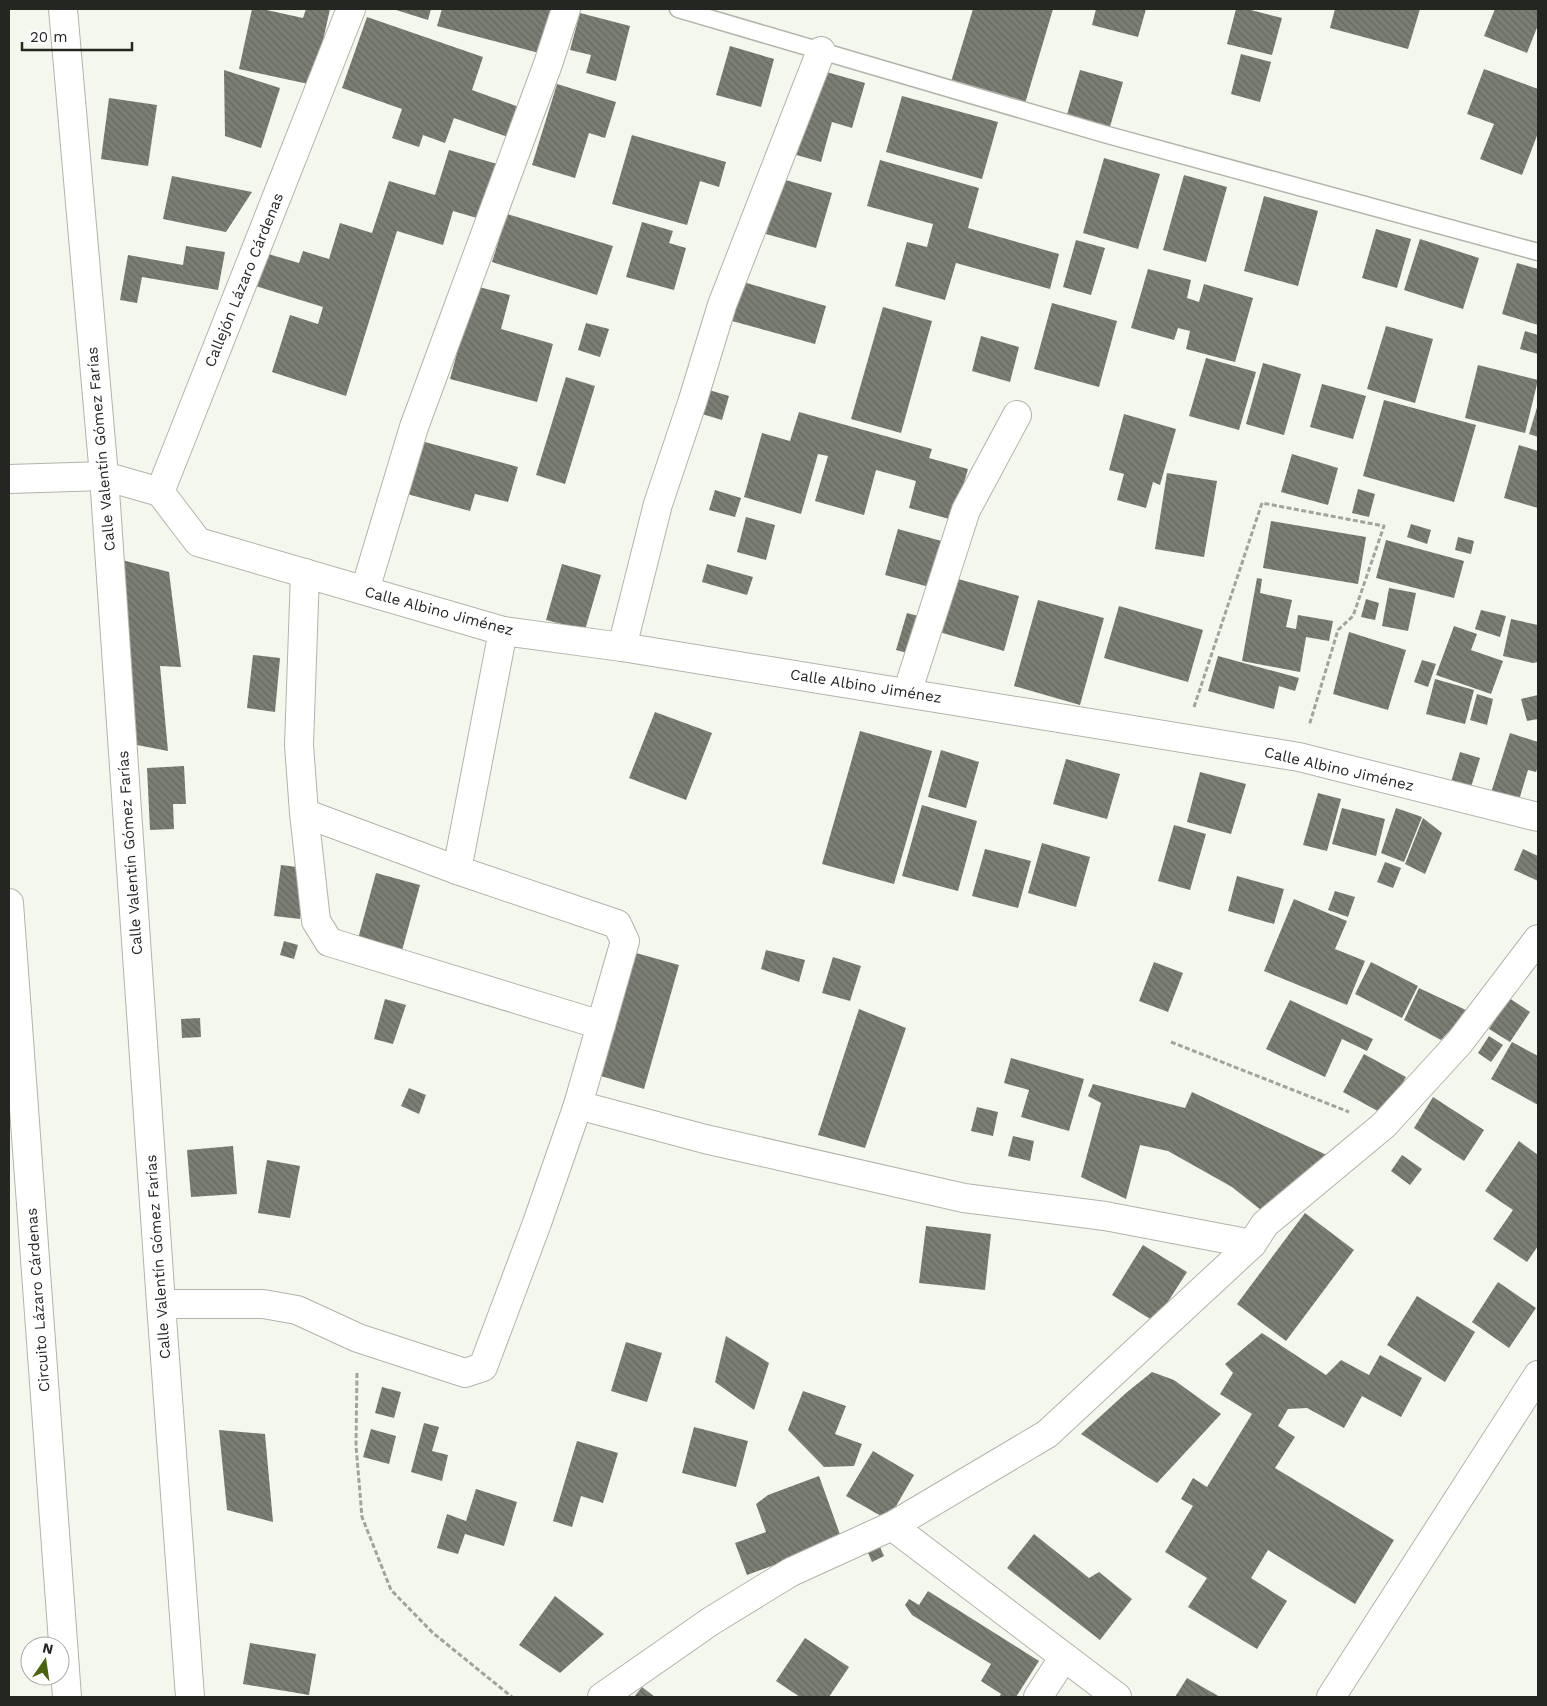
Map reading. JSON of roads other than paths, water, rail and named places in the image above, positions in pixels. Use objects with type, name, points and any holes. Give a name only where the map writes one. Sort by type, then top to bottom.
[{"type":"street","name":"Calle Valentín Gómez Farías","points":[[63,9],[104,476],[190,1697]]},
{"type":"street","name":"Callejón Lázaro Cárdenas","points":[[160,492],[351,9]]},
{"type":"street","points":[[365,590],[414,427],[548,64],[566,9]]},
{"type":"street","points":[[622,647],[658,504],[692,404],[722,305],[821,52]]},
{"type":"street","points":[[907,693],[966,510],[1017,415]]},
{"type":"street","points":[[9,479],[104,476],[160,492]]},
{"type":"street","name":"Calle Albino Jiménez","points":[[160,492],[198,542],[503,631],[622,647],[1300,757],[1538,817]]},
{"type":"street","points":[[305,573],[299,745],[304,813],[316,921],[329,942],[601,1025]]},
{"type":"street","points":[[456,870],[503,631]]},
{"type":"street","points":[[161,1304],[263,1304],[297,1310],[358,1338],[465,1373],[483,1367],[537,1223],[578,1105],[625,941],[617,924],[456,870],[304,813]]},
{"type":"street","name":"Circuito Lázaro Cárdenas","points":[[9,903],[67,1697]]},
{"type":"street","points":[[602,1697],[712,1621],[790,1572],[892,1526],[1046,1434],[1252,1244],[1265,1224],[1384,1125],[1459,1043],[1538,939]]},
{"type":"street","points":[[578,1105],[705,1140],[964,1198],[1105,1216],[1252,1244]]},
{"type":"street","points":[[1330,1697],[1538,1375]]},
{"type":"street","points":[[892,1526],[1117,1697]]},
{"type":"street","points":[[1038,1697],[1064,1657]]},
{"type":"lane","points":[[678,9],[1104,134],[1538,252]]}]
